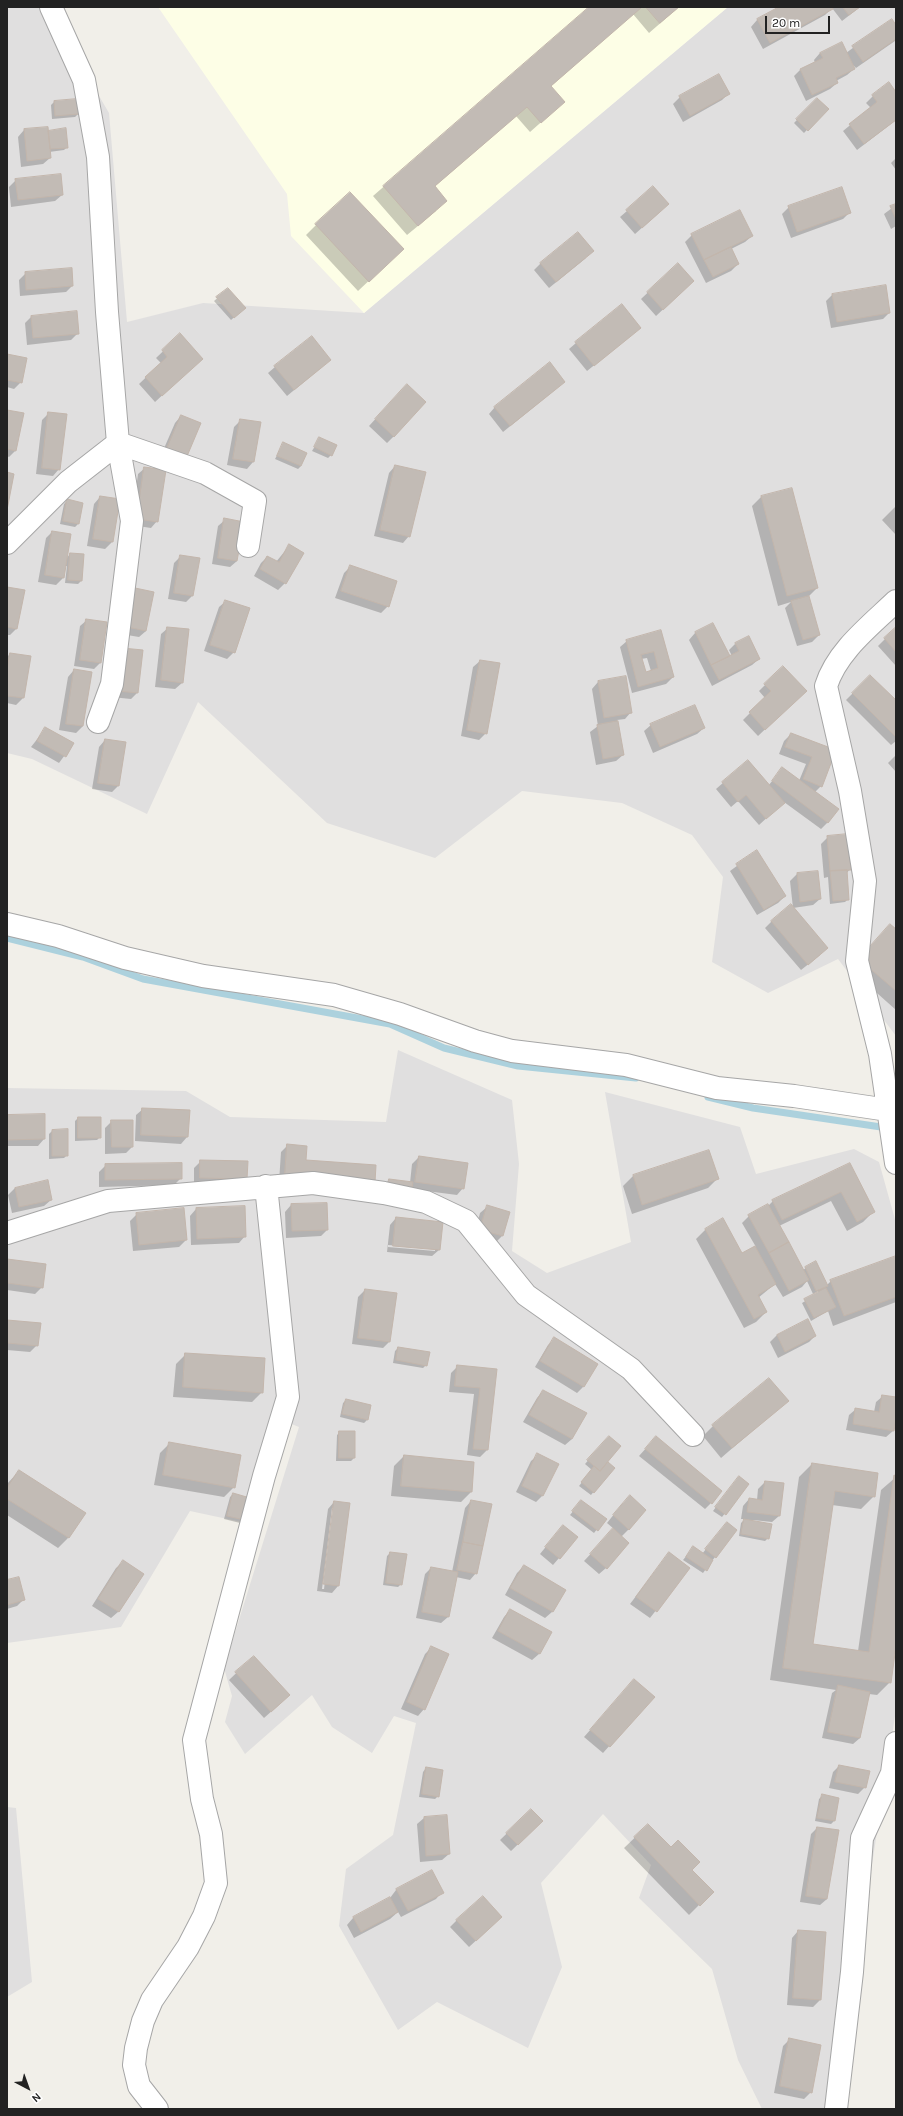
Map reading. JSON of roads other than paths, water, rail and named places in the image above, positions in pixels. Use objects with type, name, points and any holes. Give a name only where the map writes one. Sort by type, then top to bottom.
[{"type":"street","points":[[51,7],[84,80],[98,157],[107,312],[118,443],[132,521],[112,684],[98,722]]},
{"type":"street","points":[[7,542],[68,482],[118,443]]},
{"type":"street","points":[[118,443],[205,473],[256,501],[248,546]]},
{"type":"street","points":[[896,601],[844,652],[831,671],[826,686],[850,791],[865,881],[857,961],[880,1054],[892,1112],[896,1163]]},
{"type":"street","points":[[7,924],[58,936],[125,958],[203,976],[334,995],[400,1014],[475,1041],[512,1051],[626,1065],[717,1088],[794,1096],[892,1112]]},
{"type":"street","points":[[7,1233],[108,1201],[266,1186],[313,1183],[384,1193],[426,1202],[466,1221],[526,1295],[631,1369],[693,1435]]},
{"type":"street","points":[[157,2109],[139,2086],[134,2065],[136,2048],[142,2021],[152,2000],[188,1947],[204,1916],[216,1883],[212,1834],[202,1799],[194,1740],[264,1476],[288,1397],[266,1186]]},
{"type":"street","points":[[836,2109],[852,1972],[862,1838],[894,1773],[896,1743]]},
{"type":"waterway","points":[[7,938],[83,957],[143,979],[390,1024],[444,1048],[518,1066],[636,1078]]},
{"type":"waterway","points":[[708,1097],[753,1108],[881,1127],[888,1130]]}]
